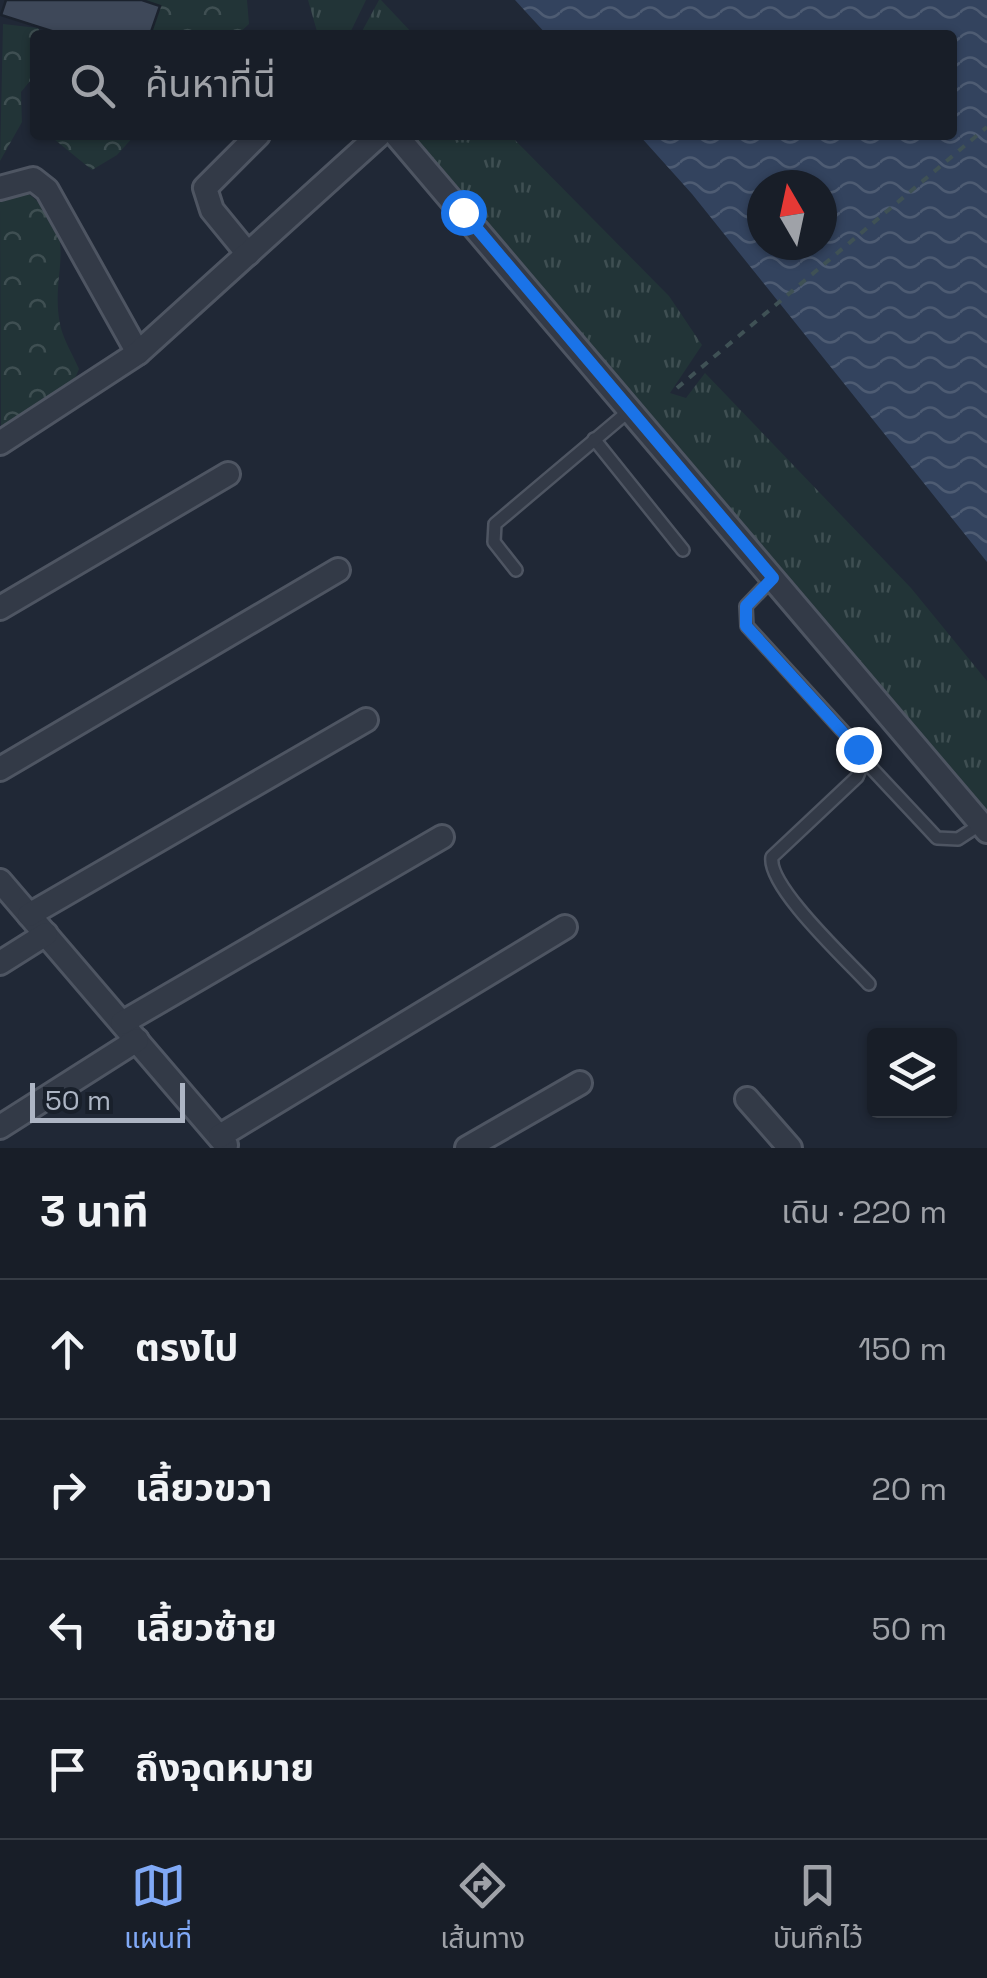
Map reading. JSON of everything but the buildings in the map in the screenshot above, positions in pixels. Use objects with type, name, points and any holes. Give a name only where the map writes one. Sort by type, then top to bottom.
[{"type":"street","points":[[248,254],[212,210],[205,188],[253,140]]},
{"type":"street","points":[[0,443],[138,354],[373,140]]},
{"type":"street","points":[[400,140],[984,827]]},
{"type":"street","points":[[0,188],[26,179],[48,190],[138,354]]},
{"type":"street","points":[[0,608],[228,474]]},
{"type":"street","points":[[0,769],[338,570]]},
{"type":"street","points":[[29,915],[366,720]]},
{"type":"street","points":[[0,1128],[130,1032],[442,837]]},
{"type":"street","points":[[0,881],[224,1142],[564,927]]},
{"type":"street","points":[[0,963],[46,934]]},
{"type":"street","points":[[467,1148],[580,1082]]},
{"type":"street","points":[[746,1099],[790,1148]]},
{"type":"lane","points":[[516,570],[494,542],[495,524],[630,410]]},
{"type":"lane","points":[[594,438],[683,550]]},
{"type":"lane","points":[[773,578],[746,606],[746,626],[937,838],[958,840],[984,827]]},
{"type":"lane","points":[[864,760],[857,777],[772,857],[770,867],[781,886],[869,984]]},
{"type":"path","points":[[676,388],[987,127]]},
{"type":"green space","points":[[142,0],[247,0],[249,24],[242,30],[152,30],[160,6]]},
{"type":"green space","points":[[308,0],[366,0],[351,30],[317,30]]},
{"type":"green space","points":[[381,0],[409,30],[363,30]]},
{"type":"green space","points":[[3,24],[38,28],[30,30],[30,81],[21,92],[22,122],[0,161]]},
{"type":"green space","points":[[55,140],[130,140],[117,155],[92,170]]},
{"type":"green space","points":[[408,140],[515,140],[669,296],[702,345],[670,393],[686,398],[705,373],[911,588],[987,681],[987,817]]},
{"type":"green space","points":[[26,192],[44,207],[59,238],[60,324],[79,369],[73,383],[1,426],[0,201]]},
{"type":"water","points":[[515,0],[987,0],[987,562],[692,194],[643,140],[957,140],[957,30],[542,30]]},
{"type":"route","points":[[463,212],[773,578],[746,606],[746,626],[858,749]]}]
